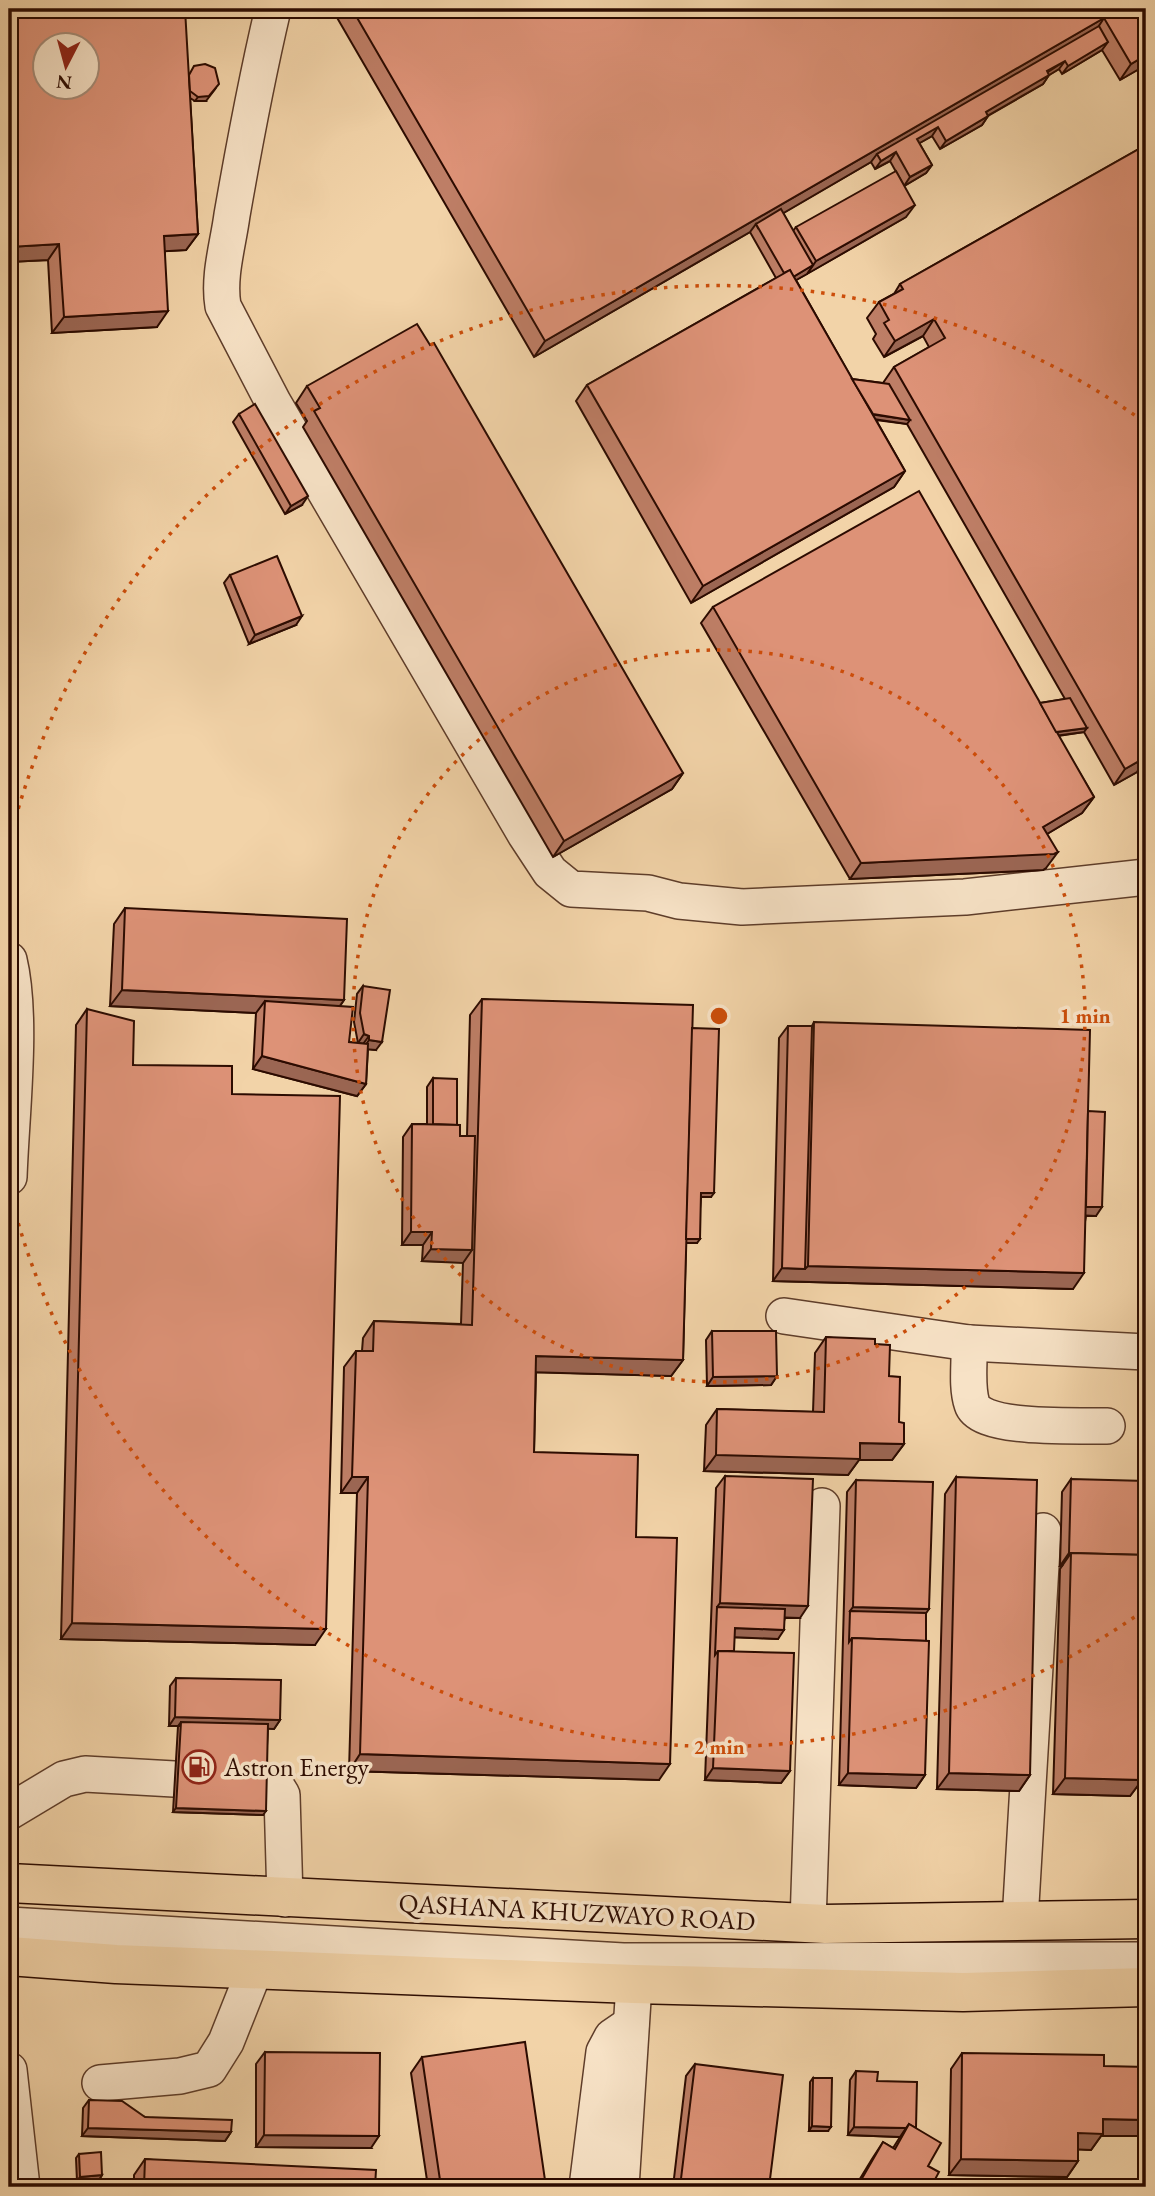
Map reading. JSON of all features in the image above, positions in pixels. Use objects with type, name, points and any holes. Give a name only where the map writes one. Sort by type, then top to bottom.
[{"type":"main road","name":"QASHANA KHUZWAYO ROAD","points":[[9,1883],[285,1899],[808,1923],[1146,1919]]},
{"type":"main road","points":[[9,1956],[116,1964],[634,1984],[963,1992],[1146,1987]]},
{"type":"street","points":[[273,9],[254,90],[233,211],[220,289],[223,306],[273,402],[525,834],[560,883],[587,892],[632,892],[679,901],[742,907],[965,897],[1146,877]]},
{"type":"street","points":[[9,960],[12,975],[13,1036],[9,1177]]},
{"type":"street","points":[[784,1316],[969,1343],[1146,1352]]},
{"type":"street","points":[[969,1343],[971,1403],[976,1412],[993,1421],[1107,1426]]},
{"type":"street","points":[[808,1923],[822,1506]]},
{"type":"street","points":[[1020,1921],[1043,1531]]},
{"type":"street","points":[[9,1812],[64,1779],[85,1774],[174,1779]]},
{"type":"street","points":[[264,1782],[277,1787],[282,1795],[285,1899]]},
{"type":"street","points":[[9,1925],[623,1961],[1146,1959]]},
{"type":"street","points":[[100,2083],[180,2076],[209,2068],[226,2042],[255,1969]]},
{"type":"street","points":[[621,2187],[634,1984]]},
{"type":"street","points":[[587,2187],[604,2052],[612,2036],[631,2024]]},
{"type":"street","points":[[9,2070],[22,2187]]},
{"type":"building","points":[[9,9],[185,9],[198,234],[164,236],[168,311],[64,317],[59,244],[9,247]]},
{"type":"building","points":[[352,9],[675,9],[678,14],[687,9],[1146,9],[1146,55],[1131,64],[1104,18],[545,341]]},
{"type":"building","points":[[1099,26],[1108,42],[1068,66],[1065,61],[1047,71],[1049,75],[986,112],[988,116],[946,141],[938,127],[917,139],[932,165],[910,177],[896,152],[881,161],[877,154]]},
{"type":"building","points":[[205,64],[215,68],[219,84],[209,96],[198,97],[190,91],[189,75],[194,66]]},
{"type":"building","points":[[1146,145],[1146,744],[1142,746],[1146,757],[1125,769],[894,367],[945,338],[934,319],[895,341],[884,323],[889,320],[879,302],[903,289],[900,284]]},
{"type":"building","points":[[896,171],[915,205],[816,261],[796,227]]},
{"type":"building","points":[[781,209],[813,265],[793,277],[790,270],[784,273],[756,224]]},
{"type":"building","points":[[790,270],[905,471],[703,586],[587,385]]},
{"type":"building","points":[[417,324],[430,345],[434,343],[683,773],[564,841],[314,411],[320,408],[307,386]]},
{"type":"building","points":[[852,379],[889,384],[910,420],[873,414]]},
{"type":"building","points":[[255,404],[308,496],[291,506],[239,414]]},
{"type":"building","points":[[919,491],[1094,797],[1043,827],[1058,852],[1054,854],[861,863],[713,607]]},
{"type":"building","points":[[277,556],[302,616],[255,635],[230,575]]},
{"type":"building","points":[[1070,698],[1087,728],[1056,732],[1040,703]]},
{"type":"building","points":[[125,908],[347,919],[344,1000],[122,990]]},
{"type":"building","points":[[363,986],[390,990],[382,1042],[369,1040],[369,1036],[364,1034],[360,1013]]},
{"type":"building","points":[[482,999],[693,1005],[683,1360],[536,1356],[534,1452],[638,1455],[636,1537],[677,1538],[670,1764],[360,1754],[368,1477],[352,1477],[356,1351],[373,1351],[374,1321],[472,1325]]},
{"type":"building","points":[[265,1001],[353,1007],[349,1042],[368,1044],[366,1084],[262,1056]]},
{"type":"building","points":[[87,1009],[134,1021],[133,1065],[232,1066],[232,1094],[340,1096],[326,1629],[72,1623]]},
{"type":"building","points":[[814,1022],[1090,1030],[1084,1273],[808,1266]]},
{"type":"building","points":[[788,1026],[812,1026],[805,1269],[782,1268]]},
{"type":"building","points":[[692,1028],[719,1029],[714,1193],[701,1193],[700,1239],[686,1239]]},
{"type":"building","points":[[433,1078],[457,1079],[457,1125],[433,1124]]},
{"type":"building","points":[[1088,1111],[1105,1112],[1102,1207],[1086,1207]]},
{"type":"building","points":[[412,1124],[460,1125],[460,1136],[475,1136],[472,1250],[431,1249],[432,1232],[411,1232]]},
{"type":"building","points":[[712,1331],[776,1331],[777,1376],[713,1377]]},
{"type":"building","points":[[826,1337],[875,1339],[875,1344],[890,1345],[889,1376],[900,1377],[899,1422],[904,1423],[904,1444],[860,1443],[860,1459],[716,1455],[717,1409],[824,1412]]},
{"type":"building","points":[[725,1476],[813,1479],[808,1606],[720,1603]]},
{"type":"building","points":[[956,1477],[1037,1480],[1030,1775],[949,1773]]},
{"type":"building","points":[[1071,1479],[1146,1481],[1146,1555],[1069,1553]]},
{"type":"building","points":[[856,1480],[933,1482],[929,1609],[853,1607]]},
{"type":"building","points":[[1071,1553],[1146,1555],[1142,1780],[1065,1778]]},
{"type":"building","points":[[717,1607],[785,1609],[784,1630],[735,1628],[734,1651],[718,1651],[715,1655]]},
{"type":"building","points":[[850,1611],[926,1613],[926,1641],[852,1638],[849,1642]]},
{"type":"building","points":[[852,1638],[929,1641],[925,1775],[848,1773]]},
{"type":"building","points":[[718,1651],[794,1653],[790,1771],[713,1768]]},
{"type":"building","points":[[176,1678],[281,1680],[280,1720],[175,1717]]},
{"type":"building","points":[[181,1722],[268,1724],[266,1811],[176,1808]]},
{"type":"building","points":[[525,2042],[546,2187],[441,2187],[422,2057]]},
{"type":"building","points":[[265,2052],[380,2053],[379,2136],[264,2135]]},
{"type":"building","points":[[962,2053],[1104,2055],[1104,2066],[1146,2067],[1146,2120],[1103,2119],[1103,2134],[1078,2133],[1078,2161],[961,2159]]},
{"type":"building","points":[[695,2064],[783,2075],[769,2187],[680,2187]]},
{"type":"building","points":[[856,2071],[878,2072],[877,2081],[917,2082],[916,2128],[909,2124],[906,2128],[854,2127]]},
{"type":"building","points":[[813,2078],[832,2078],[831,2127],[812,2126]]},
{"type":"building","points":[[89,2100],[122,2101],[145,2117],[232,2120],[231,2132],[88,2128]]},
{"type":"building","points":[[909,2124],[941,2143],[928,2166],[939,2172],[931,2187],[857,2187],[883,2142],[895,2149]]},
{"type":"building","points":[[101,2152],[102,2175],[80,2177],[79,2154]]},
{"type":"building","points":[[145,2159],[376,2170],[375,2187],[144,2187]]},
{"type":"place","name":"Astron Energy","points":[[199,1767]]}]
